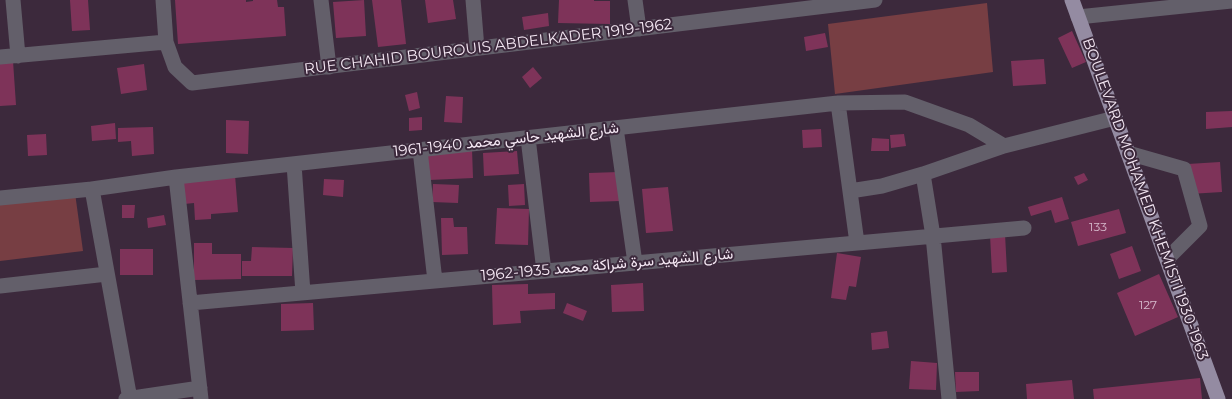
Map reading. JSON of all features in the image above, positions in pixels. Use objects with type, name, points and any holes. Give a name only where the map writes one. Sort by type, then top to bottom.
[{"type":"main road","name":"BOULEVARD MOHAMED KHEMISTI 1930-1963","points":[[1072,0],[1218,399]]},
{"type":"street","points":[[13,0],[18,56]]},
{"type":"street","name":"RUE CHAHID BOUROUIS ABDELKADER 1919-1962","points":[[163,0],[166,42],[175,67],[192,83],[639,29],[778,6],[875,0]]},
{"type":"street","points":[[321,0],[330,66]]},
{"type":"street","points":[[473,0],[477,48]]},
{"type":"street","points":[[636,0],[639,29]]},
{"type":"street","points":[[1078,17],[1232,1]]},
{"type":"street","points":[[0,58],[166,42]]},
{"type":"street","name":"شارع الشهيد حاسي محمد 1940-1961","points":[[0,198],[838,103],[904,102],[969,125],[1004,146]]},
{"type":"street","points":[[838,103],[857,243]]},
{"type":"street","points":[[850,191],[882,186],[1004,146],[1115,118]]},
{"type":"street","points":[[616,128],[636,263]]},
{"type":"street","points":[[528,138],[544,271]]},
{"type":"street","points":[[420,150],[435,281]]},
{"type":"street","points":[[1128,153],[1184,169],[1200,226],[1167,259]]},
{"type":"street","points":[[294,164],[303,293]]},
{"type":"street","points":[[923,174],[933,236],[949,399]]},
{"type":"street","points":[[126,399],[201,394],[176,177]]},
{"type":"street","points":[[92,189],[130,399]]},
{"type":"street","name":"شارع الشهيد سرة شراكة محمد 1935-1962","points":[[190,303],[1024,228]]},
{"type":"street","points":[[0,286],[107,274]]},
{"type":"shaded area","points":[[987,3],[993,72],[835,94],[828,24]]},
{"type":"shaded area","points":[[75,193],[83,251],[0,261],[0,203]]},
{"type":"building","points":[[70,0],[88,0],[90,30],[72,31]]},
{"type":"building","points":[[175,0],[246,0],[246,2],[253,0],[277,0],[278,7],[284,7],[286,36],[178,44]]},
{"type":"building","points":[[364,0],[366,36],[336,38],[333,2]]},
{"type":"building","points":[[372,0],[401,0],[406,44],[378,47]]},
{"type":"building","points":[[425,0],[453,0],[456,19],[428,23]]},
{"type":"building","points":[[559,0],[610,1],[610,24],[558,23]]},
{"type":"building","points":[[548,13],[549,26],[524,30],[522,17]]},
{"type":"building","points":[[1072,31],[1086,62],[1072,68],[1058,38]]},
{"type":"building","points":[[825,33],[828,47],[806,51],[804,37]]},
{"type":"building","points":[[1044,59],[1046,84],[1013,86],[1011,61]]},
{"type":"building","points":[[13,61],[16,105],[0,106],[0,62]]},
{"type":"building","points":[[144,64],[147,90],[121,94],[117,68]]},
{"type":"building","points":[[533,67],[542,78],[530,88],[522,77]]},
{"type":"building","points":[[417,92],[420,108],[409,111],[405,95]]},
{"type":"building","points":[[446,96],[463,97],[462,123],[444,122]]},
{"type":"building","points":[[1232,111],[1232,127],[1206,129],[1206,112]]},
{"type":"building","points":[[422,117],[422,130],[409,131],[409,118]]},
{"type":"building","points":[[226,120],[249,121],[248,154],[226,153]]},
{"type":"building","points":[[115,123],[116,139],[92,141],[91,126]]},
{"type":"building","points":[[153,127],[154,154],[132,156],[131,141],[118,142],[118,128]]},
{"type":"building","points":[[821,129],[822,147],[803,148],[802,130]]},
{"type":"building","points":[[46,134],[47,155],[28,156],[27,135]]},
{"type":"building","points":[[904,134],[906,146],[891,148],[890,135]]},
{"type":"building","points":[[872,138],[889,139],[889,151],[871,151]]},
{"type":"building","points":[[472,149],[473,178],[429,180],[427,151]]},
{"type":"building","points":[[517,151],[519,174],[484,176],[483,153]]},
{"type":"building","points":[[1220,162],[1222,192],[1189,194],[1188,164]]},
{"type":"building","points":[[619,172],[620,201],[590,202],[589,173]]},
{"type":"building","points":[[1084,173],[1088,180],[1078,185],[1074,177]]},
{"type":"building","points":[[235,175],[238,212],[211,214],[211,219],[195,220],[194,203],[184,204],[182,179]]},
{"type":"building","points":[[324,179],[344,180],[343,197],[323,195]]},
{"type":"building","points":[[433,184],[459,185],[458,203],[432,202]]},
{"type":"building","points":[[524,184],[525,205],[509,206],[508,185]]},
{"type":"building","points":[[668,187],[673,231],[646,233],[642,189]]},
{"type":"building","points":[[1062,197],[1069,219],[1055,223],[1051,210],[1031,216],[1028,207]]},
{"type":"building","points":[[122,205],[135,205],[134,218],[122,218]]},
{"type":"building","points":[[497,208],[529,209],[528,245],[495,244]]},
{"type":"building","points":[[1119,209],[1126,233],[1078,246],[1071,222]]},
{"type":"building","points":[[164,215],[166,225],[148,228],[147,218]]},
{"type":"building","points":[[441,218],[453,218],[454,227],[467,227],[468,254],[442,255]]},
{"type":"building","points":[[1005,234],[1007,272],[992,273],[990,235]]},
{"type":"building","points":[[194,243],[212,243],[212,254],[241,254],[241,279],[194,280]]},
{"type":"building","points":[[1132,246],[1141,271],[1119,279],[1110,254]]},
{"type":"building","points":[[252,247],[293,248],[292,276],[242,276],[242,261],[251,261]]},
{"type":"building","points":[[120,249],[153,249],[153,275],[120,275]]},
{"type":"building","points":[[837,253],[861,257],[856,287],[849,286],[846,300],[831,298]]},
{"type":"building","points":[[1159,274],[1178,317],[1135,336],[1117,293]]},
{"type":"building","points":[[643,283],[644,311],[612,312],[611,285]]},
{"type":"building","points":[[528,284],[528,294],[555,293],[555,309],[520,311],[521,323],[493,325],[492,285]]},
{"type":"building","points":[[313,303],[314,330],[281,331],[281,304]]},
{"type":"building","points":[[567,303],[587,311],[583,321],[563,313]]},
{"type":"building","points":[[887,331],[889,348],[872,350],[871,333]]},
{"type":"building","points":[[911,361],[937,363],[936,390],[909,389]]},
{"type":"building","points":[[955,372],[979,372],[979,391],[956,392]]},
{"type":"building","points":[[1200,378],[1202,399],[1094,399],[1093,389]]},
{"type":"building","points":[[1072,380],[1074,399],[1027,399],[1026,384]]}]
